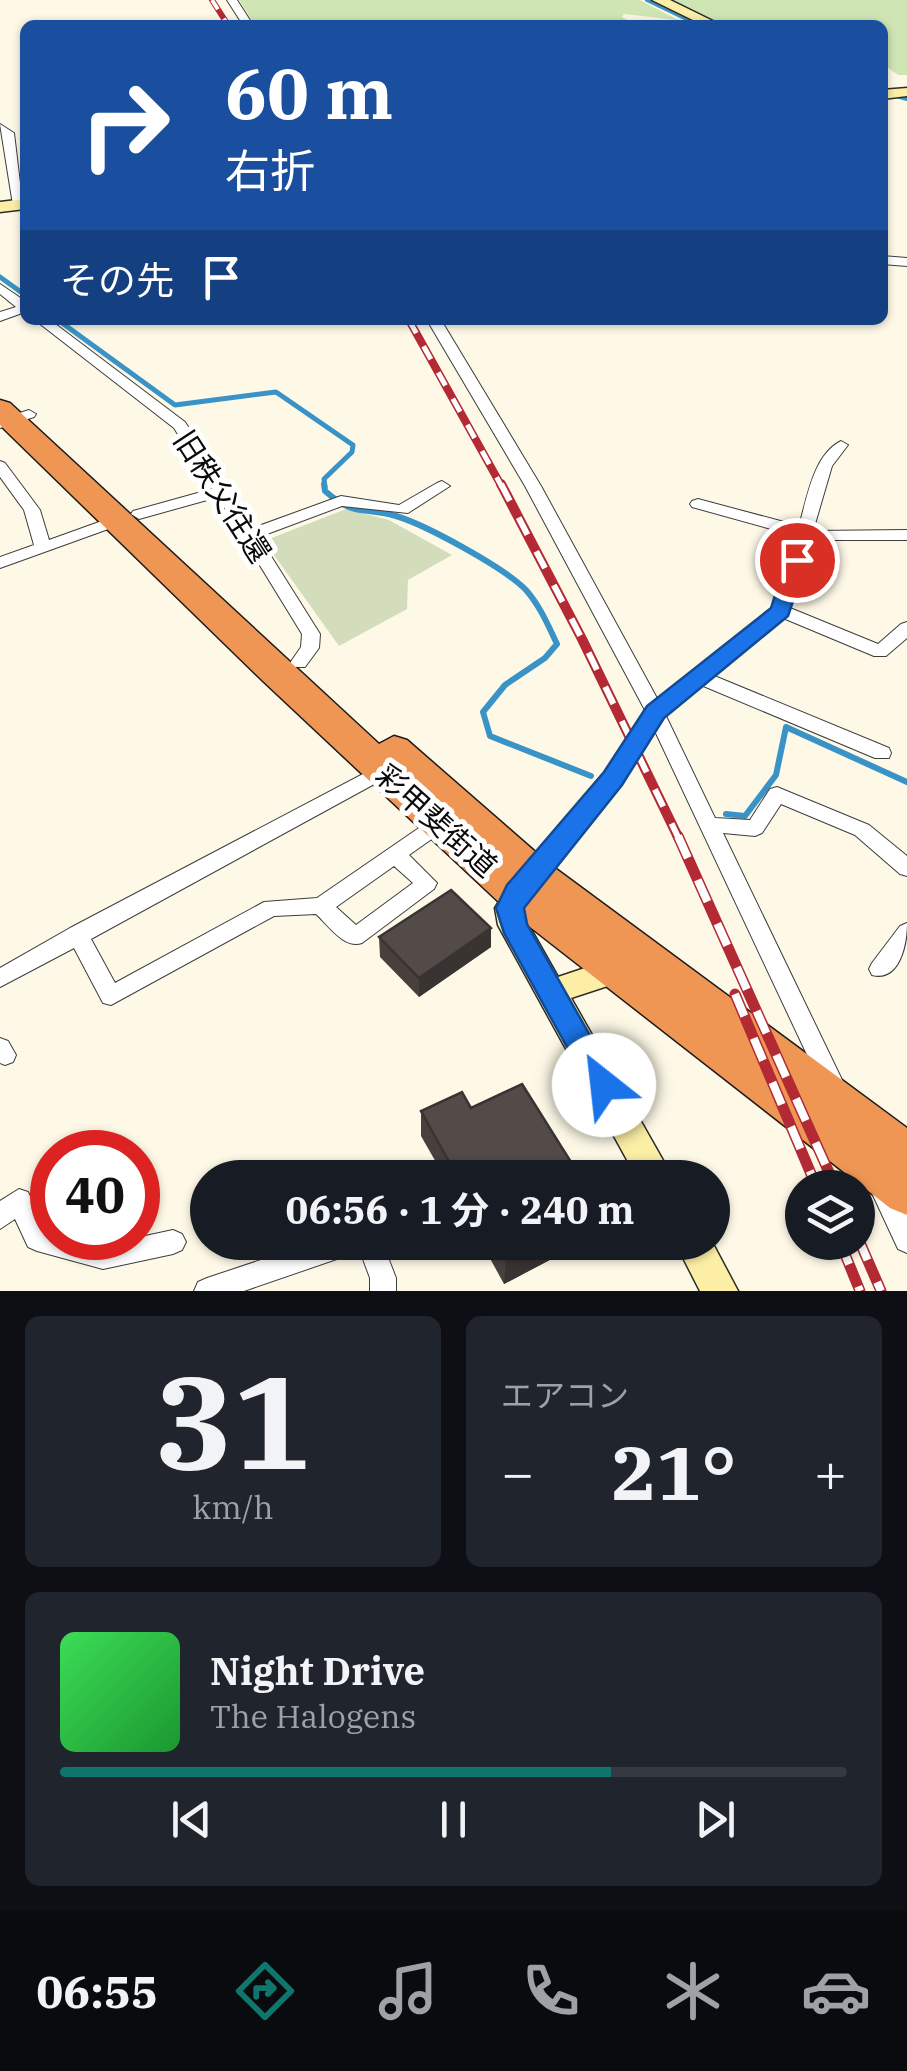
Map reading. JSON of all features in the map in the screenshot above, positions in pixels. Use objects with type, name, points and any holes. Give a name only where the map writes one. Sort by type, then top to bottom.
[{"type":"highway","name":"彩甲斐街道","points":[[8,411],[298,663],[618,970],[890,1161]]},
{"type":"highway","name":"彩甲斐街道","points":[[129,517],[439,824],[845,1111],[890,1161],[907,1192]]},
{"type":"street","points":[[659,0],[703,20]]},
{"type":"street","points":[[0,127],[8,133],[20,194]]},
{"type":"street","points":[[0,288],[20,304]]},
{"type":"street","name":"旧秩父往還","points":[[49,325],[180,425],[310,634],[310,648],[298,663]]},
{"type":"street","points":[[437,325],[533,486],[655,712],[845,1111]]},
{"type":"street","points":[[646,1160],[513,925],[510,908],[525,883],[613,779],[655,712],[780,611],[826,466],[841,445]]},
{"type":"street","points":[[0,466],[32,510],[43,547]]},
{"type":"street","points":[[250,534],[330,503],[358,502],[402,510],[442,486]]},
{"type":"street","points":[[0,562],[129,517],[223,491]]},
{"type":"street","points":[[698,504],[805,534],[907,535]]},
{"type":"street","points":[[780,611],[880,652],[907,628]]},
{"type":"street","points":[[697,676],[882,754]]},
{"type":"street","points":[[0,978],[382,771]]},
{"type":"street","points":[[710,825],[755,828],[777,794],[862,830],[907,868]]},
{"type":"street","points":[[77,934],[111,996],[271,908],[321,906],[439,824]]},
{"type":"street","points":[[321,906],[356,937],[428,883],[394,855]]},
{"type":"street","points":[[880,969],[907,932]]},
{"type":"street","points":[[551,992],[618,970]]},
{"type":"street","points":[[890,1161],[907,1241]]},
{"type":"street","points":[[0,1217],[20,1200],[37,1239],[103,1257],[172,1242]]},
{"type":"street","points":[[207,1291],[299,1260]]},
{"type":"street","points":[[376,1260],[383,1278],[382,1291]]},
{"type":"street","points":[[703,1260],[720,1291]]},
{"type":"green space","points":[[239,0],[640,0],[678,20],[624,14],[622,17],[627,20],[252,20]]},
{"type":"green space","points":[[669,0],[907,0],[907,75],[898,75],[888,68],[888,20],[711,20]]},
{"type":"green space","points":[[346,509],[389,520],[452,555],[408,580],[407,609],[339,646],[264,541]]},
{"type":"building","points":[[451,890],[491,928],[419,978],[379,937]]},
{"type":"building","points":[[522,1084],[570,1160],[448,1160],[421,1111],[462,1092],[471,1108]]},
{"type":"waterway","points":[[647,0],[689,20]]},
{"type":"waterway","points":[[893,95],[907,99]]},
{"type":"waterway","points":[[0,277],[20,291]]},
{"type":"waterway","points":[[65,325],[175,405],[276,392],[353,445],[352,452],[324,479],[325,487]]},
{"type":"waterway","points":[[324,484],[325,491],[344,505],[396,516],[426,528],[484,559],[526,590],[557,644],[545,658],[505,685],[483,712],[490,736],[591,776]]},
{"type":"waterway","points":[[726,814],[745,816],[776,775],[786,727],[907,782]]},
{"type":"railway","points":[[212,0],[225,20]]},
{"type":"railway","points":[[412,325],[502,487]]},
{"type":"railway","points":[[501,484],[679,839]]},
{"type":"railway","points":[[678,836],[828,1170]]},
{"type":"railway","points":[[735,994],[809,1170]]},
{"type":"railway","points":[[847,1260],[860,1291]]},
{"type":"railway","points":[[868,1260],[881,1291]]},
{"type":"route","points":[[604,1085],[513,925],[510,908],[516,892],[613,779],[655,712],[780,611],[797,560]]}]
